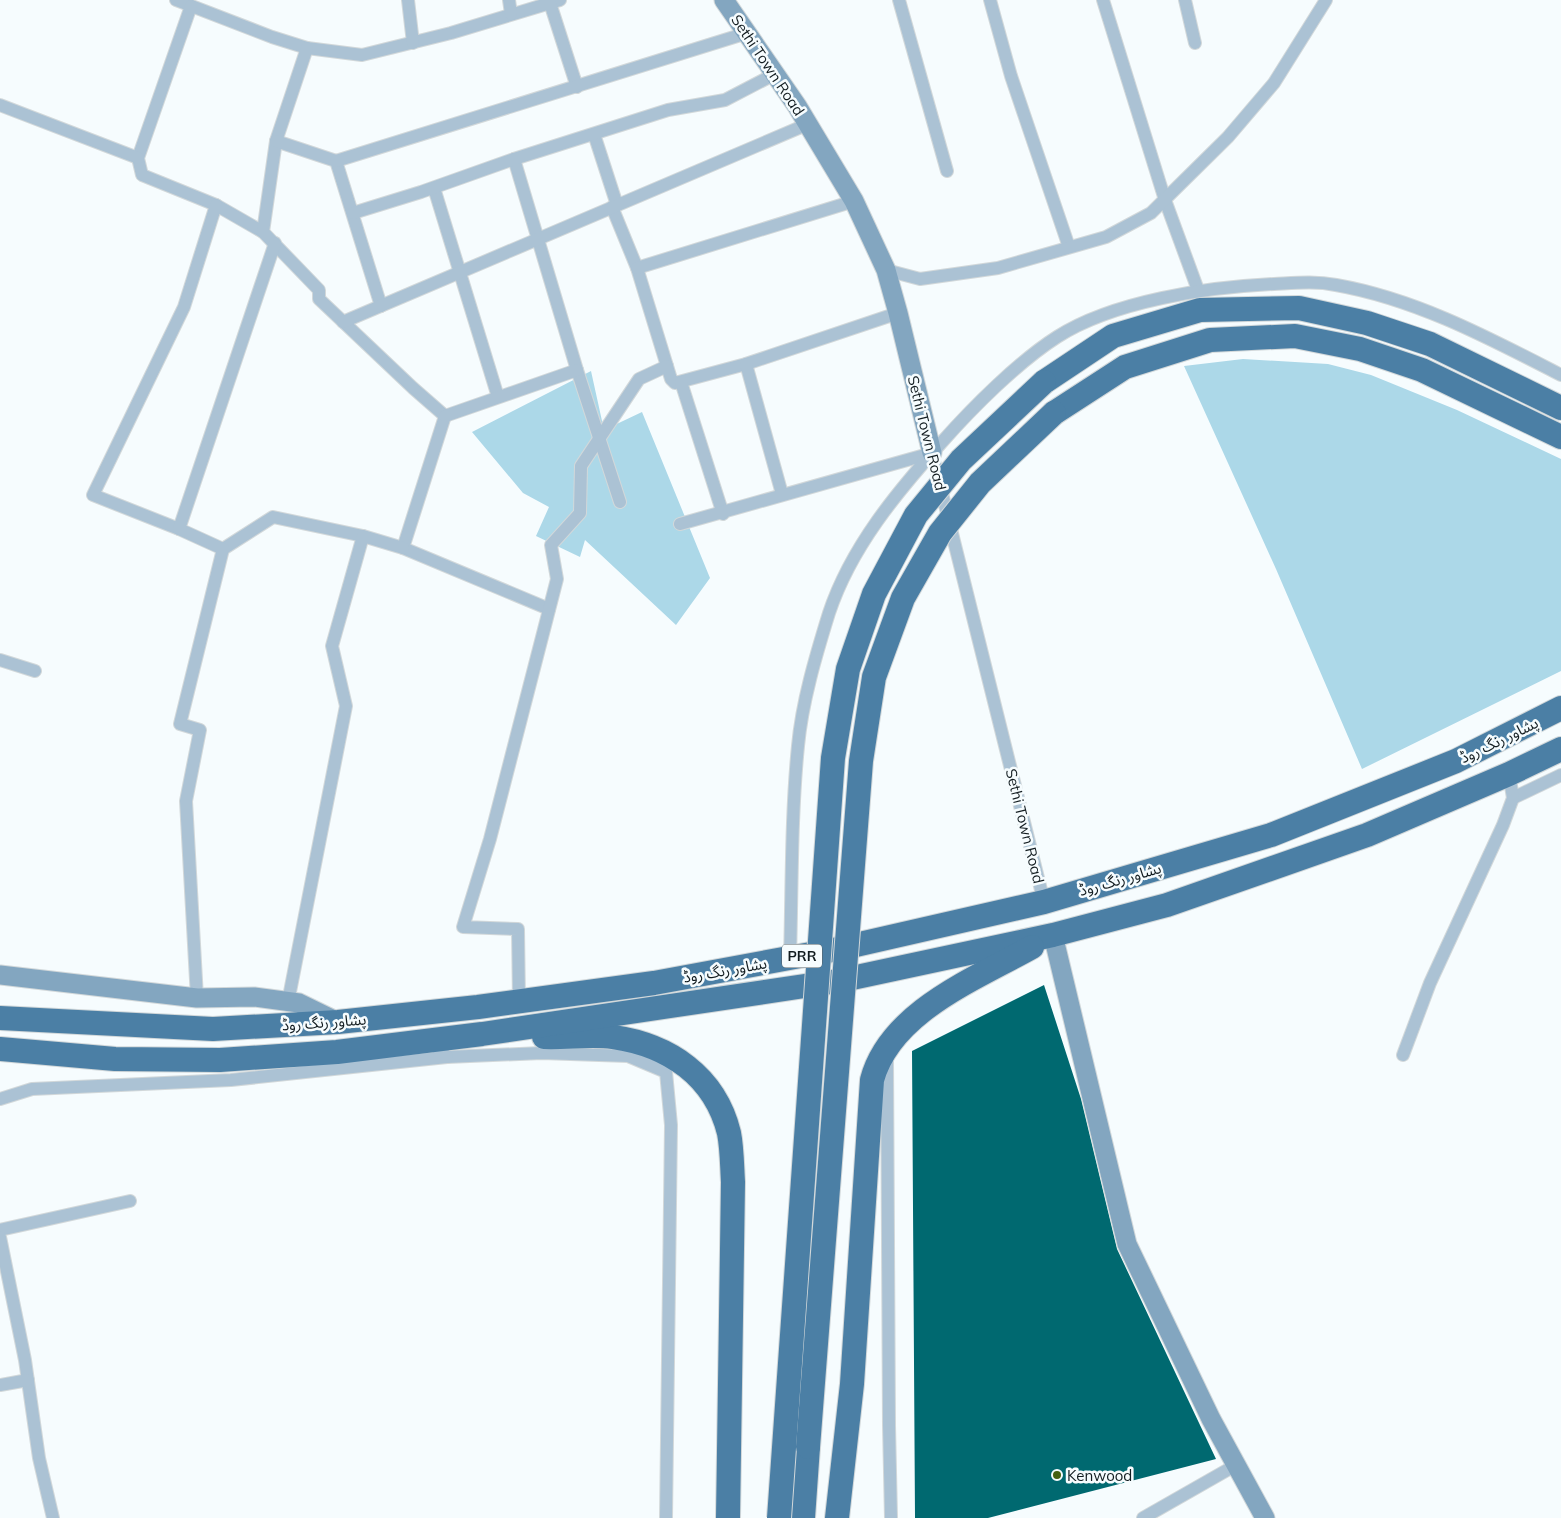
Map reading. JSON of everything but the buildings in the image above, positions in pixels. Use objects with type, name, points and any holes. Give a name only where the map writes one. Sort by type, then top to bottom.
[{"type":"highway","points":[[779,1518],[833,758],[848,669],[874,594],[916,515],[961,460],[1044,382],[1113,336],[1200,310],[1300,308],[1367,323],[1430,344],[1561,408]]},
{"type":"highway","points":[[803,1518],[861,761],[874,676],[903,598],[940,533],[980,483],[1054,413],[1125,367],[1210,340],[1296,336],[1360,349],[1422,370],[1561,437]]},
{"type":"highway","name":"پشاور رنگ روڈ","points":[[3,1018],[213,1030],[338,1022],[519,1002],[654,982],[838,949],[1044,902],[1271,835],[1456,761],[1556,709]]},
{"type":"highway","name":"پشاور رنگ روڈ","points":[[4,1050],[115,1059],[220,1060],[337,1052],[482,1034],[838,982],[1053,936],[1167,905],[1367,835],[1510,774],[1561,749]]},
{"type":"highway","points":[[837,1518],[852,1384],[872,1080],[876,1064],[887,1044],[922,1010],[1053,936]]},
{"type":"highway","points":[[482,1034],[548,1038],[612,1037],[656,1048],[696,1072],[718,1101],[729,1134],[734,1182],[728,1518]]},
{"type":"street","points":[[176,0],[272,37],[307,48],[362,56],[555,1],[577,87]]},
{"type":"street","points":[[408,0],[413,43]]},
{"type":"street","points":[[509,0],[511,14]]},
{"type":"street","name":"Sethi Town Road","points":[[724,0],[808,124],[854,201],[886,270],[1044,902]]},
{"type":"street","points":[[899,0],[947,171]]},
{"type":"street","points":[[990,0],[1011,76],[1069,247]]},
{"type":"street","points":[[1103,0],[1165,200],[1198,290]]},
{"type":"street","points":[[1185,0],[1195,43]]},
{"type":"street","points":[[886,270],[920,279],[998,268],[1106,237],[1151,212],[1228,137],[1274,83],[1326,0]]},
{"type":"street","points":[[191,6],[138,158],[142,174],[216,205],[264,232],[319,290],[319,300],[445,416]]},
{"type":"street","points":[[276,141],[336,162],[747,33]]},
{"type":"street","points":[[264,232],[276,141],[307,48]]},
{"type":"street","points":[[353,213],[668,110],[725,100],[775,74]]},
{"type":"street","points":[[0,105],[138,158]]},
{"type":"street","points":[[343,322],[808,124]]},
{"type":"street","points":[[594,134],[614,206],[637,268],[667,366],[675,383],[746,364],[898,313]]},
{"type":"street","points":[[514,159],[577,370],[620,502]]},
{"type":"street","points":[[336,162],[382,306]]},
{"type":"street","points":[[434,188],[498,397]]},
{"type":"street","points":[[637,268],[854,201]]},
{"type":"street","points":[[216,205],[184,307],[93,495],[179,529],[223,549]]},
{"type":"street","points":[[179,529],[275,243]]},
{"type":"street","points":[[790,958],[798,744],[811,675],[830,609],[875,523],[932,453],[987,395],[1058,336],[1097,318],[1198,290],[1306,282],[1333,284],[1363,290],[1411,304],[1452,321],[1561,375]]},
{"type":"street","points":[[746,364],[782,494]]},
{"type":"street","points":[[519,1002],[518,929],[463,927],[490,839],[558,579],[551,545],[580,513],[580,466],[600,440],[640,379],[667,366]]},
{"type":"street","points":[[445,416],[577,370]]},
{"type":"street","points":[[681,382],[722,512]]},
{"type":"street","points":[[403,548],[445,416]]},
{"type":"street","points":[[680,524],[932,453]]},
{"type":"street","points":[[197,998],[186,801],[200,730],[180,724],[223,549],[273,517],[362,536],[403,548],[549,609]]},
{"type":"street","points":[[288,1002],[346,706],[332,646],[362,536]]},
{"type":"street","points":[[0,660],[35,672]]},
{"type":"street","points":[[1403,1055],[1430,983],[1503,825],[1513,798],[1510,774]]},
{"type":"street","points":[[1513,798],[1561,775]]},
{"type":"street","points":[[1053,936],[1127,1244],[1211,1419],[1265,1518]]},
{"type":"street","points":[[0,975],[197,998],[254,997],[299,1003],[338,1022]]},
{"type":"street","points":[[429,1041],[447,1057]]},
{"type":"street","points":[[887,1044],[891,1518]]},
{"type":"street","points":[[0,1099],[32,1089],[231,1080],[447,1057],[542,1053],[628,1056],[666,1072],[671,1125],[666,1518]]},
{"type":"street","points":[[0,1230],[130,1200]]},
{"type":"street","points":[[0,1237],[5,1282],[28,1380],[39,1458],[53,1518]]},
{"type":"street","points":[[0,1384],[28,1380]]},
{"type":"street","points":[[1143,1518],[1236,1464]]},
{"type":"shaded area","points":[[1243,359],[1328,364],[1371,375],[1457,410],[1561,459],[1561,671],[1362,769],[1276,569],[1184,366]]},
{"type":"shaded area","points":[[591,371],[604,430],[642,412],[710,578],[676,625],[585,540],[580,557],[536,536],[549,507],[523,493],[472,432]]},
{"type":"place","name":"Kenwood","points":[[1057,1475]]}]
